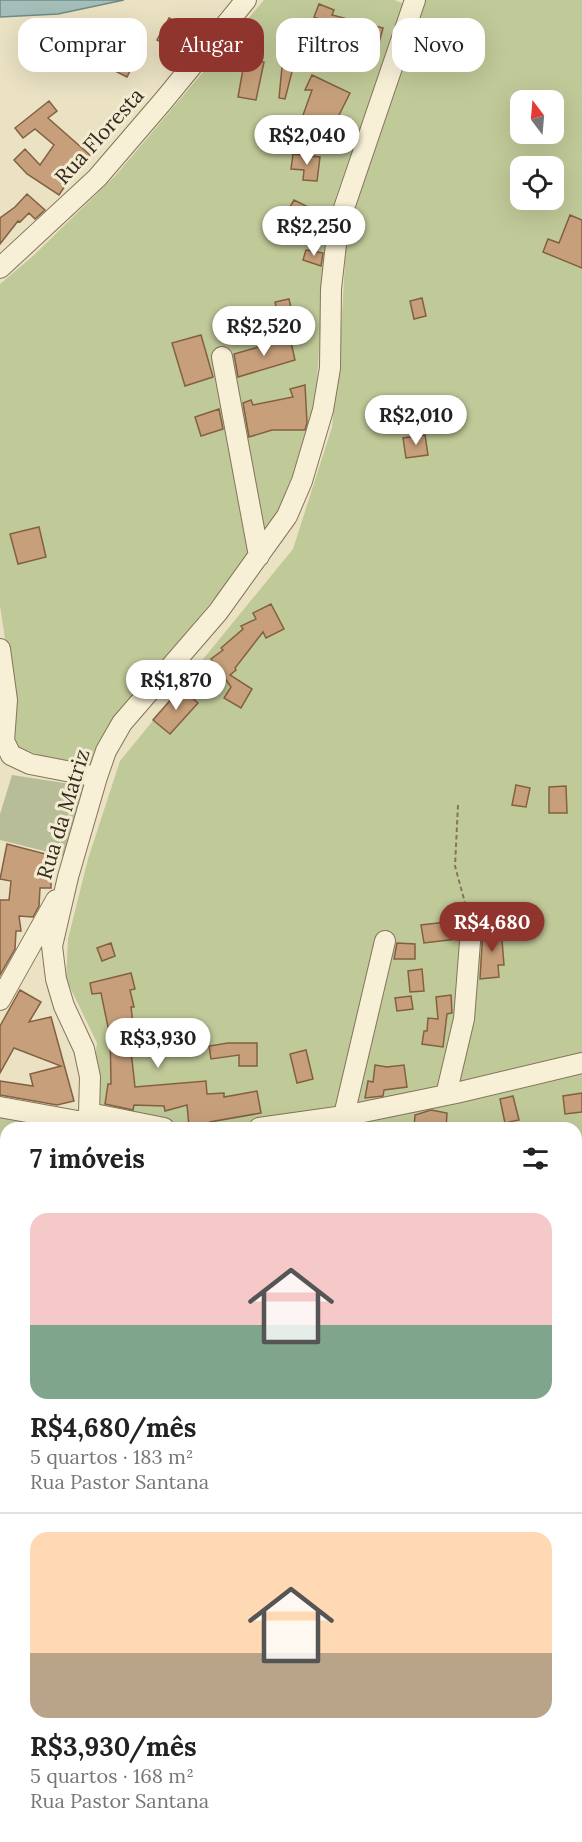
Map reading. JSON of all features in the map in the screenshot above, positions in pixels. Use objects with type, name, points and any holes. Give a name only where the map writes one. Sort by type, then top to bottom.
[{"type":"street","name":"Rua Floresta","points":[[0,268],[97,178],[246,0]]},
{"type":"street","name":"Rua da Matriz","points":[[84,1121],[90,1077],[84,1049],[64,1006],[52,963],[52,946],[68,877],[97,777],[106,751],[122,723],[218,612],[287,516],[309,462],[323,410],[330,368],[331,289],[340,224],[359,160],[415,0]]},
{"type":"street","points":[[222,357],[259,556]]},
{"type":"street","points":[[0,649],[7,700],[4,741],[11,755],[30,764],[97,777]]},
{"type":"street","points":[[0,1000],[68,877]]},
{"type":"street","points":[[446,1095],[464,1019],[471,929]]},
{"type":"street","points":[[385,941],[343,1122],[582,1063]]},
{"type":"street","points":[[0,1107],[84,1121]]},
{"type":"path","points":[[458,805],[455,866],[471,929]]},
{"type":"green space","points":[[264,0],[394,0],[405,4],[400,18],[392,18],[392,40],[336,197],[323,278],[316,401],[300,458],[275,523],[116,716],[103,736],[91,767],[54,761],[4,741],[14,698],[0,606],[0,284],[34,255],[116,175],[203,72],[264,72],[264,18],[249,18]]},
{"type":"green space","points":[[418,0],[582,0],[582,1122],[88,1122],[97,1043],[66,979],[68,939],[88,859],[120,761],[293,549],[332,427],[341,331],[349,194],[392,72],[485,72],[485,18],[412,18]]},
{"type":"green space","points":[[12,775],[91,787],[68,857],[0,840],[0,814]]},
{"type":"green space","points":[[0,1110],[48,1122],[0,1122]]},
{"type":"water","points":[[0,0],[124,0],[58,14],[0,17]]},
{"type":"building","points":[[319,4],[334,10],[332,15],[344,18],[317,18],[314,17]]},
{"type":"building","points":[[117,72],[130,72],[127,77]]},
{"type":"building","points":[[242,72],[262,72],[256,100],[238,97]]},
{"type":"building","points":[[282,72],[292,72],[285,99],[279,98]]},
{"type":"building","points":[[312,75],[350,93],[336,121],[329,144],[297,132],[312,90],[305,90]]},
{"type":"building","points":[[49,101],[57,111],[48,118],[90,155],[59,195],[27,174],[14,160],[25,149],[40,165],[54,145],[35,129],[23,138],[15,128]]},
{"type":"building","points":[[293,154],[320,157],[317,181],[303,180],[304,170],[291,169]]},
{"type":"building","points":[[27,194],[45,210],[35,219],[29,213],[20,222],[18,221],[0,244],[0,218]]},
{"type":"building","points":[[294,200],[320,213],[310,235],[281,222]]},
{"type":"building","points":[[570,215],[582,220],[582,268],[543,252],[548,239],[559,243]]},
{"type":"building","points":[[306,250],[323,253],[321,266],[303,260]]},
{"type":"building","points":[[422,298],[426,316],[414,319],[410,301]]},
{"type":"building","points":[[289,299],[292,313],[278,316],[275,302]]},
{"type":"building","points":[[201,335],[213,377],[185,386],[172,343]]},
{"type":"building","points":[[290,338],[295,360],[238,377],[234,354]]},
{"type":"building","points":[[305,385],[307,423],[305,430],[272,430],[249,437],[243,403],[251,400],[253,405],[293,397],[290,389]]},
{"type":"building","points":[[219,409],[223,429],[201,436],[195,417]]},
{"type":"building","points":[[425,435],[428,455],[406,458],[403,438]]},
{"type":"building","points":[[39,527],[46,557],[18,564],[10,534]]},
{"type":"building","points":[[271,604],[284,629],[266,638],[263,632],[230,675],[252,689],[241,708],[224,698],[231,687],[211,659],[243,629],[241,626],[256,619],[253,613]]},
{"type":"building","points":[[181,688],[198,703],[170,734],[153,720]]},
{"type":"building","points":[[516,785],[530,788],[526,807],[512,805]]},
{"type":"building","points":[[566,786],[567,813],[549,813],[549,787]]},
{"type":"building","points":[[7,844],[57,857],[54,869],[51,868],[51,888],[40,888],[39,906],[33,917],[19,916],[21,931],[16,931],[15,949],[0,975],[0,900],[9,900],[11,881],[0,879]]},
{"type":"building","points":[[455,921],[457,939],[424,943],[421,925]]},
{"type":"building","points":[[501,928],[504,965],[498,965],[499,977],[480,979],[483,929]]},
{"type":"building","points":[[111,943],[115,956],[102,961],[97,948]]},
{"type":"building","points":[[397,943],[415,944],[415,959],[394,959]]},
{"type":"building","points":[[422,969],[424,991],[410,992],[408,971]]},
{"type":"building","points":[[131,973],[135,989],[130,990],[134,1007],[131,1007],[133,1023],[128,1024],[135,1087],[206,1081],[207,1094],[224,1093],[224,1097],[257,1091],[261,1113],[210,1122],[189,1122],[187,1105],[165,1111],[164,1106],[134,1105],[133,1110],[105,1104],[108,1084],[111,1084],[110,1027],[108,1027],[101,993],[92,994],[90,983]]},
{"type":"building","points":[[20,990],[41,1002],[29,1022],[51,1017],[74,1101],[57,1105],[0,1095],[0,1081],[33,1086],[30,1074],[61,1066],[14,1048],[0,1073],[0,1026]]},
{"type":"building","points":[[451,995],[452,1013],[447,1014],[443,1047],[422,1044],[424,1031],[427,1031],[428,1018],[438,1019],[436,997]]},
{"type":"building","points":[[411,996],[413,1009],[397,1011],[395,998]]},
{"type":"building","points":[[179,1020],[185,1038],[172,1042],[166,1024]]},
{"type":"building","points":[[228,1043],[257,1043],[257,1066],[239,1066],[239,1055],[211,1059],[209,1046]]},
{"type":"building","points":[[306,1050],[313,1079],[297,1083],[290,1054]]},
{"type":"building","points":[[375,1065],[387,1067],[404,1065],[407,1087],[384,1090],[383,1096],[365,1098],[368,1081],[373,1082]]},
{"type":"building","points":[[582,1093],[582,1112],[565,1114],[563,1096]]},
{"type":"building","points":[[513,1096],[519,1120],[505,1122],[500,1099]]},
{"type":"building","points":[[431,1110],[447,1113],[446,1122],[414,1122],[415,1115]]}]
